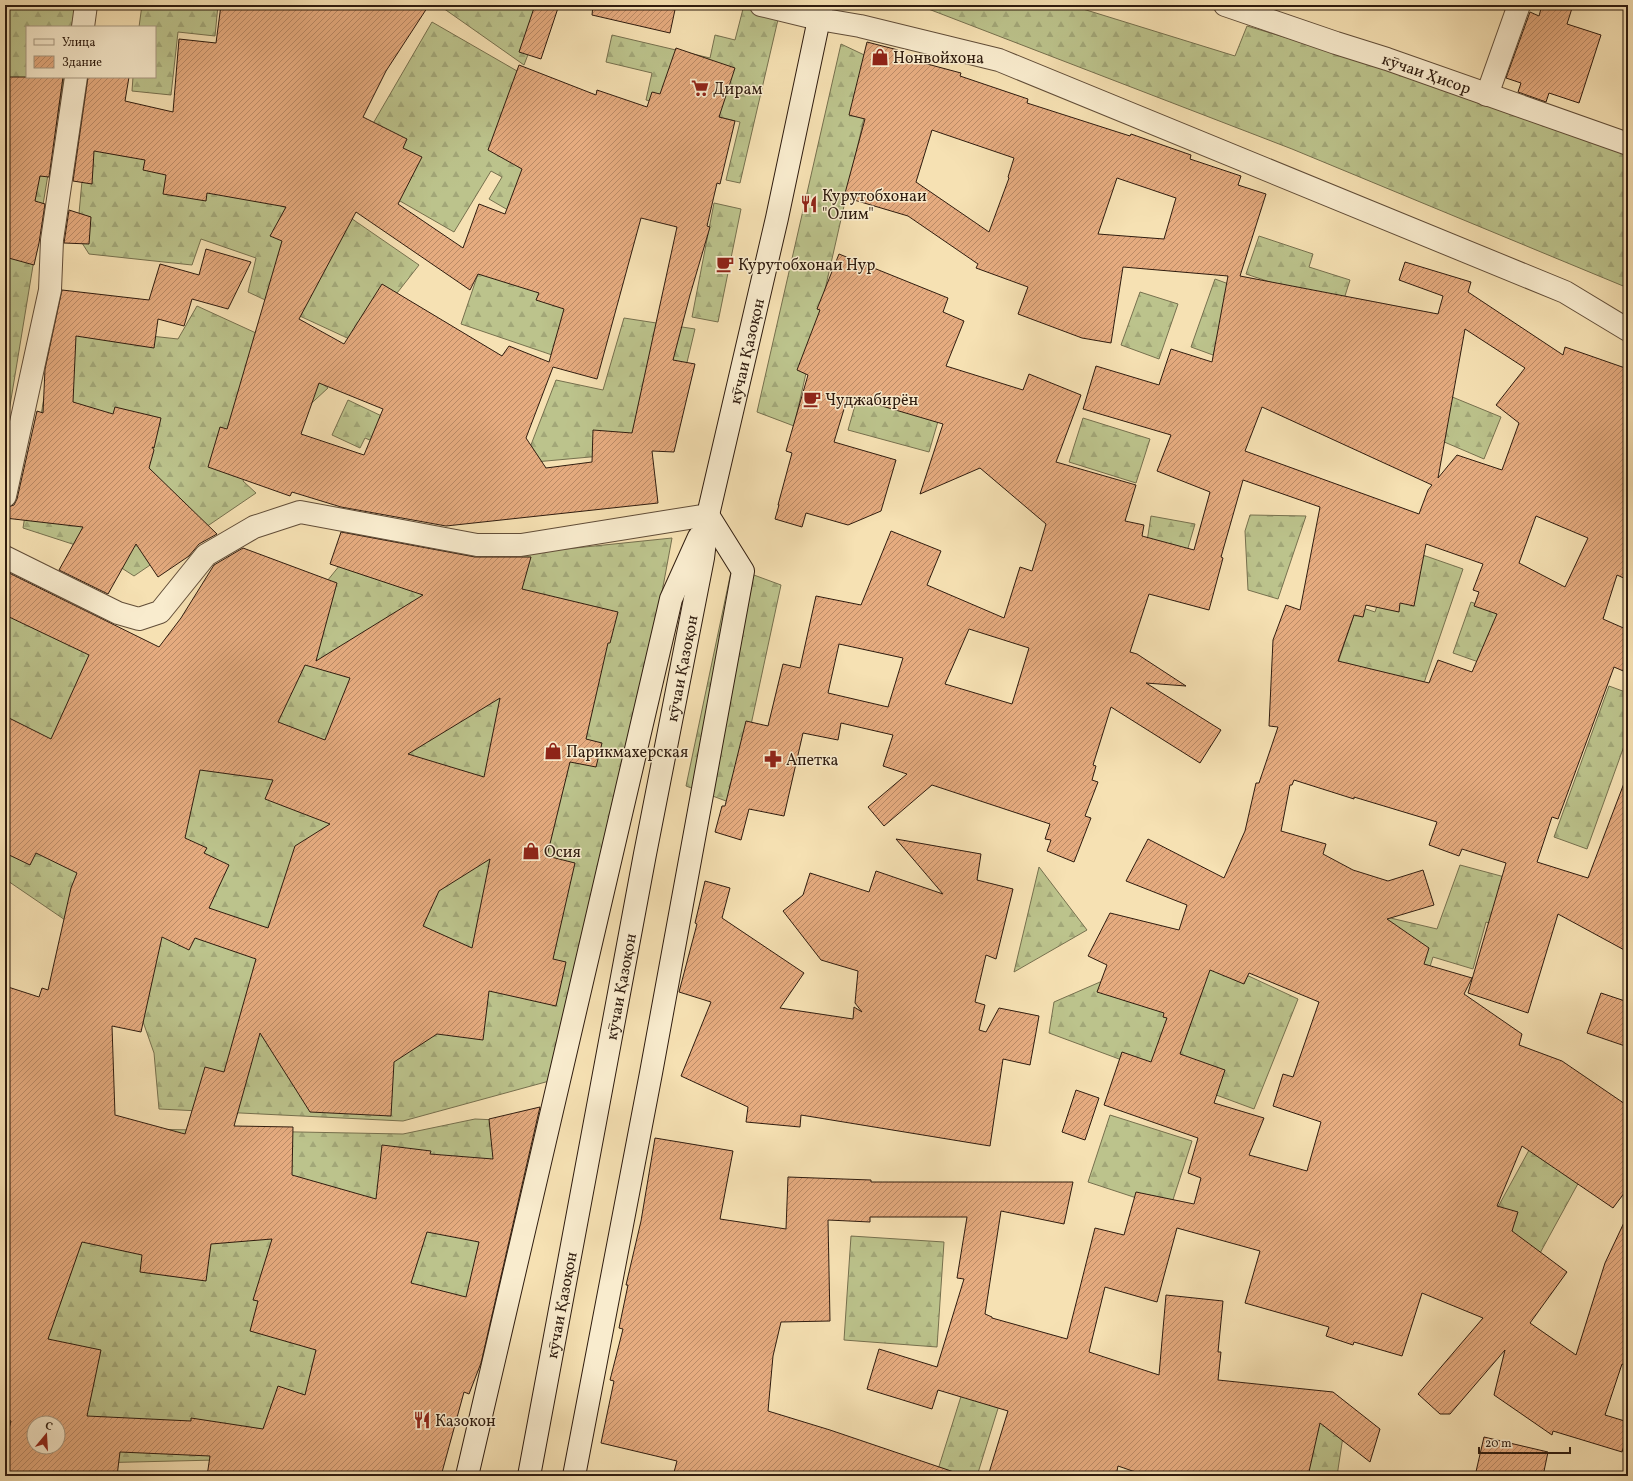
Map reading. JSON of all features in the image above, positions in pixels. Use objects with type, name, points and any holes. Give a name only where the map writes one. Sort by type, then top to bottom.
[{"type":"street","points":[[83,26],[86,5]]},
{"type":"street","points":[[761,5],[820,12],[860,26],[999,60],[1565,292],[1628,330]]},
{"type":"street","name":"кӯчаи Ҳисор","points":[[1225,5],[1387,59],[1628,144]]},
{"type":"street","points":[[1487,95],[1519,5]]},
{"type":"street","name":"кӯчаи Қазоқон","points":[[529,1476],[645,854],[703,558],[708,516],[777,218],[820,12]]},
{"type":"street","points":[[5,496],[50,290],[52,240],[76,78]]},
{"type":"street","points":[[5,557],[118,613],[140,619],[160,612],[206,555],[254,527],[300,512],[477,545],[520,545],[708,516]]},
{"type":"street","points":[[467,1476],[670,599],[708,516]]},
{"type":"street","points":[[574,1476],[651,1074],[743,571],[708,516]]},
{"type":"green space","points":[[5,5],[75,5],[72,26],[26,26],[26,78],[64,78],[5,436]]},
{"type":"green space","points":[[142,5],[218,5],[215,36],[178,32],[171,95],[132,91],[133,78],[156,78],[156,26],[139,26]]},
{"type":"green space","points":[[444,5],[542,5],[539,26],[524,65],[443,8]]},
{"type":"green space","points":[[744,5],[754,5],[780,11],[740,183],[726,180],[740,122],[646,100],[652,73],[606,62],[612,35],[710,58],[715,35],[735,40]]},
{"type":"green space","points":[[918,5],[1070,5],[1235,56],[1247,26],[1574,123],[1628,143],[1628,288],[1292,149]]},
{"type":"green space","points":[[432,22],[583,109],[520,217],[489,199],[502,177],[491,171],[454,232],[346,170]]},
{"type":"green space","points":[[841,44],[877,61],[794,426],[757,412]]},
{"type":"green space","points":[[87,127],[299,213],[345,214],[419,265],[358,343],[248,292],[256,258],[201,239],[192,265],[89,254],[77,235]]},
{"type":"green space","points":[[714,203],[741,209],[718,322],[692,317]]},
{"type":"green space","points":[[1259,236],[1313,254],[1309,267],[1350,280],[1344,299],[1303,293],[1246,274]]},
{"type":"green space","points":[[479,271],[573,304],[555,356],[461,324]]},
{"type":"green space","points":[[1215,279],[1237,287],[1213,355],[1191,347]]},
{"type":"green space","points":[[1140,292],[1178,304],[1159,359],[1121,345]]},
{"type":"green space","points":[[197,306],[256,333],[328,388],[277,435],[260,437],[243,481],[256,493],[134,576],[97,552],[23,528],[44,397],[69,327],[178,339]]},
{"type":"green space","points":[[624,318],[695,329],[684,375],[644,435],[612,455],[524,463],[556,380],[603,390]]},
{"type":"green space","points":[[860,388],[941,411],[929,452],[848,430]]},
{"type":"green space","points":[[1445,394],[1501,417],[1484,459],[1428,435]]},
{"type":"green space","points":[[348,400],[388,419],[377,443],[365,438],[360,448],[332,435]]},
{"type":"green space","points":[[1083,418],[1150,439],[1136,483],[1069,462]]},
{"type":"green space","points":[[1250,515],[1306,516],[1278,599],[1248,590],[1245,531]]},
{"type":"green space","points":[[1151,516],[1195,524],[1181,572],[1143,567]]},
{"type":"green space","points":[[672,538],[607,890],[564,1077],[403,1121],[159,1109],[154,1053],[141,1016],[90,937],[5,879],[5,597],[142,670],[323,586],[357,544],[444,568],[517,554]]},
{"type":"green space","points":[[1397,546],[1463,569],[1398,759],[1315,731],[1357,606],[1375,612]]},
{"type":"green space","points":[[732,567],[781,585],[734,804],[686,786]]},
{"type":"green space","points":[[1471,602],[1516,619],[1544,685],[1453,653]]},
{"type":"green space","points":[[1609,686],[1628,693],[1628,735],[1587,849],[1554,837]]},
{"type":"green space","points":[[1460,865],[1527,883],[1512,931],[1486,922],[1473,969],[1433,957],[1421,995],[1382,916],[1437,929]]},
{"type":"green space","points":[[1039,867],[1087,930],[1014,972]]},
{"type":"green space","points":[[1212,959],[1298,999],[1254,1109],[1049,1033],[1054,1002],[1107,979]]},
{"type":"green space","points":[[1110,1115],[1192,1141],[1170,1209],[1088,1182]]},
{"type":"green space","points":[[475,1119],[519,1121],[451,1377],[217,1460],[91,1463],[28,1455],[66,1455],[66,1415],[26,1415],[26,1455],[5,1452],[5,1132],[143,1129],[403,1134]]},
{"type":"green space","points":[[1540,1130],[1592,1158],[1521,1288],[1469,1260]]},
{"type":"green space","points":[[851,1236],[944,1242],[937,1347],[844,1340]]},
{"type":"green space","points":[[963,1390],[1000,1402],[977,1476],[936,1476]]},
{"type":"green space","points":[[1247,1407],[1345,1423],[1337,1476],[1237,1476]]},
{"type":"building","points":[[221,5],[429,5],[386,71],[363,117],[407,139],[403,148],[422,157],[398,204],[463,248],[479,204],[505,214],[522,169],[488,150],[519,65],[596,95],[597,90],[647,107],[652,92],[660,94],[676,48],[735,68],[719,117],[735,121],[720,184],[717,183],[707,226],[710,227],[673,360],[695,364],[674,452],[652,451],[658,503],[446,526],[341,507],[292,492],[290,496],[208,467],[220,427],[227,429],[282,241],[270,236],[286,207],[207,193],[206,201],[163,194],[166,175],[143,170],[145,160],[94,151],[92,184],[73,181],[88,78],[129,78],[125,101],[173,112],[179,39],[216,43]],"holes":[[[356,212],[470,290],[478,274],[539,293],[536,300],[564,309],[549,362],[509,346],[502,356],[382,284],[344,344],[299,319]],[[641,218],[677,227],[632,433],[593,430],[592,462],[546,468],[526,438],[553,367],[597,379]],[[319,383],[383,409],[364,455],[301,434]]]},
{"type":"building","points":[[535,5],[559,5],[541,59],[519,52]]},
{"type":"building","points":[[593,5],[676,5],[670,33],[592,15]]},
{"type":"building","points":[[1542,5],[1573,5],[1567,24],[1601,35],[1579,103],[1549,93],[1546,102],[1518,92],[1521,83],[1506,78],[1530,12],[1539,16]]},
{"type":"building","points":[[867,42],[898,50],[897,56],[961,73],[960,76],[1028,99],[1027,103],[1130,136],[1131,134],[1191,155],[1190,159],[1241,176],[1238,185],[1266,194],[1240,276],[1438,314],[1443,296],[1399,280],[1405,262],[1471,282],[1468,292],[1563,355],[1565,347],[1628,369],[1628,580],[1617,575],[1603,619],[1628,630],[1628,673],[1614,667],[1558,819],[1552,817],[1537,862],[1588,878],[1626,778],[1628,778],[1628,952],[1558,914],[1528,1013],[1468,993],[1506,863],[1462,849],[1459,856],[1429,845],[1437,822],[1354,797],[1354,799],[1294,780],[1292,785],[1290,785],[1281,831],[1326,844],[1323,854],[1353,870],[1388,881],[1423,870],[1434,905],[1387,919],[1429,948],[1424,964],[1472,978],[1464,994],[1522,1034],[1519,1045],[1562,1061],[1628,1106],[1628,1188],[1613,1208],[1522,1146],[1497,1206],[1518,1212],[1512,1231],[1567,1272],[1530,1323],[1576,1355],[1605,1263],[1628,1214],[1628,1366],[1622,1364],[1605,1415],[1628,1422],[1628,1433],[1622,1452],[1553,1431],[1552,1435],[1494,1395],[1505,1350],[1450,1414],[1440,1414],[1418,1394],[1483,1318],[1422,1293],[1402,1356],[1354,1342],[1353,1345],[1326,1336],[1329,1327],[1245,1303],[1260,1251],[1177,1228],[1157,1302],[1105,1287],[1089,1352],[1159,1375],[1166,1295],[1223,1301],[1218,1352],[1221,1352],[1218,1380],[1333,1392],[1380,1429],[1370,1462],[1320,1423],[1308,1476],[1147,1476],[1118,1466],[1116,1476],[988,1476],[1008,1411],[938,1390],[932,1409],[867,1389],[879,1349],[937,1367],[964,1279],[957,1278],[967,1217],[870,1217],[870,1222],[828,1220],[830,1321],[781,1322],[773,1356],[768,1411],[830,1430],[954,1472],[953,1476],[673,1476],[677,1461],[601,1443],[614,1381],[610,1380],[623,1329],[619,1328],[628,1285],[626,1285],[641,1221],[655,1138],[733,1151],[720,1219],[786,1229],[788,1177],[871,1180],[871,1182],[1073,1182],[1064,1224],[1001,1211],[985,1314],[992,1318],[1067,1339],[1095,1228],[1124,1235],[1136,1192],[1194,1204],[1201,1178],[1188,1173],[1198,1138],[1104,1105],[1122,1052],[1151,1062],[1167,1018],[1163,1017],[1164,1013],[1097,992],[1107,965],[1088,956],[1110,913],[1179,930],[1187,905],[1126,881],[1148,839],[1224,878],[1245,831],[1256,783],[1259,783],[1278,727],[1269,726],[1273,640],[1286,605],[1300,610],[1320,507],[1243,480],[1221,557],[1223,558],[1209,610],[1149,594],[1130,652],[1137,654],[1186,686],[1146,683],[1221,730],[1200,763],[1111,707],[1093,765],[1096,766],[1092,780],[1098,782],[1085,816],[1091,818],[1074,862],[1047,851],[1051,840],[1045,839],[1050,824],[932,785],[884,826],[868,807],[907,774],[883,766],[893,735],[841,723],[838,740],[803,733],[784,816],[749,809],[741,840],[715,832],[722,806],[725,806],[746,721],[768,726],[783,664],[800,668],[816,596],[861,605],[891,531],[941,551],[927,585],[1004,618],[1020,567],[1032,571],[1046,524],[980,468],[920,494],[943,424],[848,396],[834,442],[896,460],[881,511],[848,525],[806,513],[802,527],[775,519],[792,453],[786,451],[808,375],[797,370],[820,310],[817,309],[839,254],[948,298],[943,312],[964,321],[946,366],[1023,390],[1029,374],[1081,395],[1056,462],[1136,485],[1125,521],[1144,525],[1142,536],[1194,550],[1210,492],[1157,471],[1171,435],[1083,409],[1096,366],[1159,385],[1171,349],[1212,362],[1228,276],[1123,267],[1111,343],[1082,338],[1018,314],[1028,287],[976,268],[978,264],[908,216],[844,197],[865,119],[849,115]],"holes":[[[932,130],[1014,158],[1008,177],[1009,178],[989,232],[916,182]],[[1117,178],[1176,198],[1164,239],[1098,234]],[[1465,329],[1525,368],[1496,405],[1519,423],[1502,470],[1457,455],[1438,478]],[[1262,407],[1432,485],[1428,490],[1419,514],[1245,451]],[[1536,516],[1588,538],[1565,587],[1519,563]],[[1426,544],[1483,564],[1473,590],[1479,592],[1474,606],[1497,614],[1472,672],[1438,660],[1429,683],[1338,661],[1354,615],[1363,617],[1366,605],[1399,612],[1400,603],[1414,606]],[[969,629],[1029,648],[1012,704],[945,684]],[[839,644],[903,658],[888,707],[828,693]],[[1210,970],[1244,984],[1249,973],[1319,1002],[1293,1077],[1283,1074],[1273,1106],[1321,1122],[1307,1171],[1249,1155],[1264,1118],[1214,1103],[1225,1070],[1180,1054]]]},
{"type":"building","points":[[5,77],[63,78],[49,177],[40,176],[35,201],[45,204],[34,265],[5,257]]},
{"type":"building","points":[[69,210],[91,217],[89,244],[64,243]]},
{"type":"building","points":[[206,249],[251,262],[228,309],[192,299],[184,326],[158,319],[154,348],[76,336],[73,402],[113,414],[115,407],[161,418],[154,448],[152,447],[154,450],[149,468],[217,534],[199,544],[189,556],[158,577],[136,544],[108,594],[59,570],[83,527],[5,518],[5,508],[14,505],[17,499],[37,411],[43,413],[45,369],[62,290],[149,300],[160,264],[199,275]]},
{"type":"building","points":[[341,532],[475,557],[531,557],[522,589],[618,612],[610,643],[608,643],[586,739],[602,743],[596,767],[570,762],[547,856],[575,863],[553,959],[566,962],[556,1006],[489,991],[483,1040],[437,1034],[394,1062],[391,1116],[310,1112],[260,1033],[234,1126],[293,1127],[292,1175],[376,1199],[382,1145],[431,1151],[430,1154],[493,1159],[489,1119],[540,1107],[481,1363],[469,1394],[464,1392],[441,1476],[207,1476],[210,1456],[120,1452],[117,1476],[5,1476],[5,1445],[11,1421],[5,1419],[5,986],[39,997],[42,988],[48,990],[71,888],[77,873],[36,853],[30,865],[5,853],[5,716],[51,739],[89,655],[5,615],[5,571],[159,647],[181,618],[214,565],[243,548],[337,583],[316,661],[423,595],[330,564]],"holes":[[[305,665],[350,678],[325,740],[278,722]],[[500,698],[484,777],[408,754]],[[200,770],[273,780],[265,799],[330,824],[295,846],[268,928],[209,908],[229,865],[204,853],[207,848],[185,838]],[[490,859],[472,948],[423,926],[439,891]],[[162,937],[189,950],[195,938],[256,959],[224,1072],[205,1067],[185,1134],[115,1115],[112,1026],[141,1032]],[[427,1232],[479,1242],[466,1297],[411,1283]],[[272,1239],[253,1300],[258,1301],[250,1331],[316,1350],[305,1395],[278,1386],[263,1429],[191,1418],[191,1421],[87,1416],[101,1350],[48,1339],[82,1242],[142,1255],[140,1272],[206,1281],[211,1244]]]},
{"type":"building","points":[[896,839],[981,854],[977,880],[1013,889],[996,959],[986,955],[975,1002],[985,1005],[979,1030],[986,1032],[999,1008],[1039,1016],[1030,1065],[1003,1059],[990,1146],[801,1115],[800,1127],[746,1122],[748,1107],[681,1076],[711,1002],[679,992],[697,924],[695,923],[705,881],[730,888],[722,918],[804,973],[780,1008],[853,1019],[854,1007],[862,1012],[855,1003],[858,971],[821,960],[783,911],[803,895],[810,873],[869,892],[876,871],[943,894]]},
{"type":"building","points":[[1601,993],[1628,1002],[1628,1047],[1587,1033]]},
{"type":"building","points":[[1076,1090],[1099,1098],[1085,1140],[1062,1132]]},
{"type":"building","points":[[1484,1437],[1548,1452],[1543,1476],[1475,1476]]},
{"type":"place","name":"Нонвойхона","points":[[880,57]]},
{"type":"place","name":"Дирам","points":[[700,88]]},
{"type":"place","name":"Курутобхонаи \"Олим\"","points":[[809,204]]},
{"type":"place","name":"Курутобхонаи Нур","points":[[725,264]]},
{"type":"place","name":"Чуджабирён","points":[[812,399]]},
{"type":"place","name":"Парикмахерская","points":[[553,751]]},
{"type":"place","name":"Апетка","points":[[773,759]]},
{"type":"place","name":"Осия","points":[[531,851]]},
{"type":"place","name":"Казокон","points":[[422,1420]]}]
